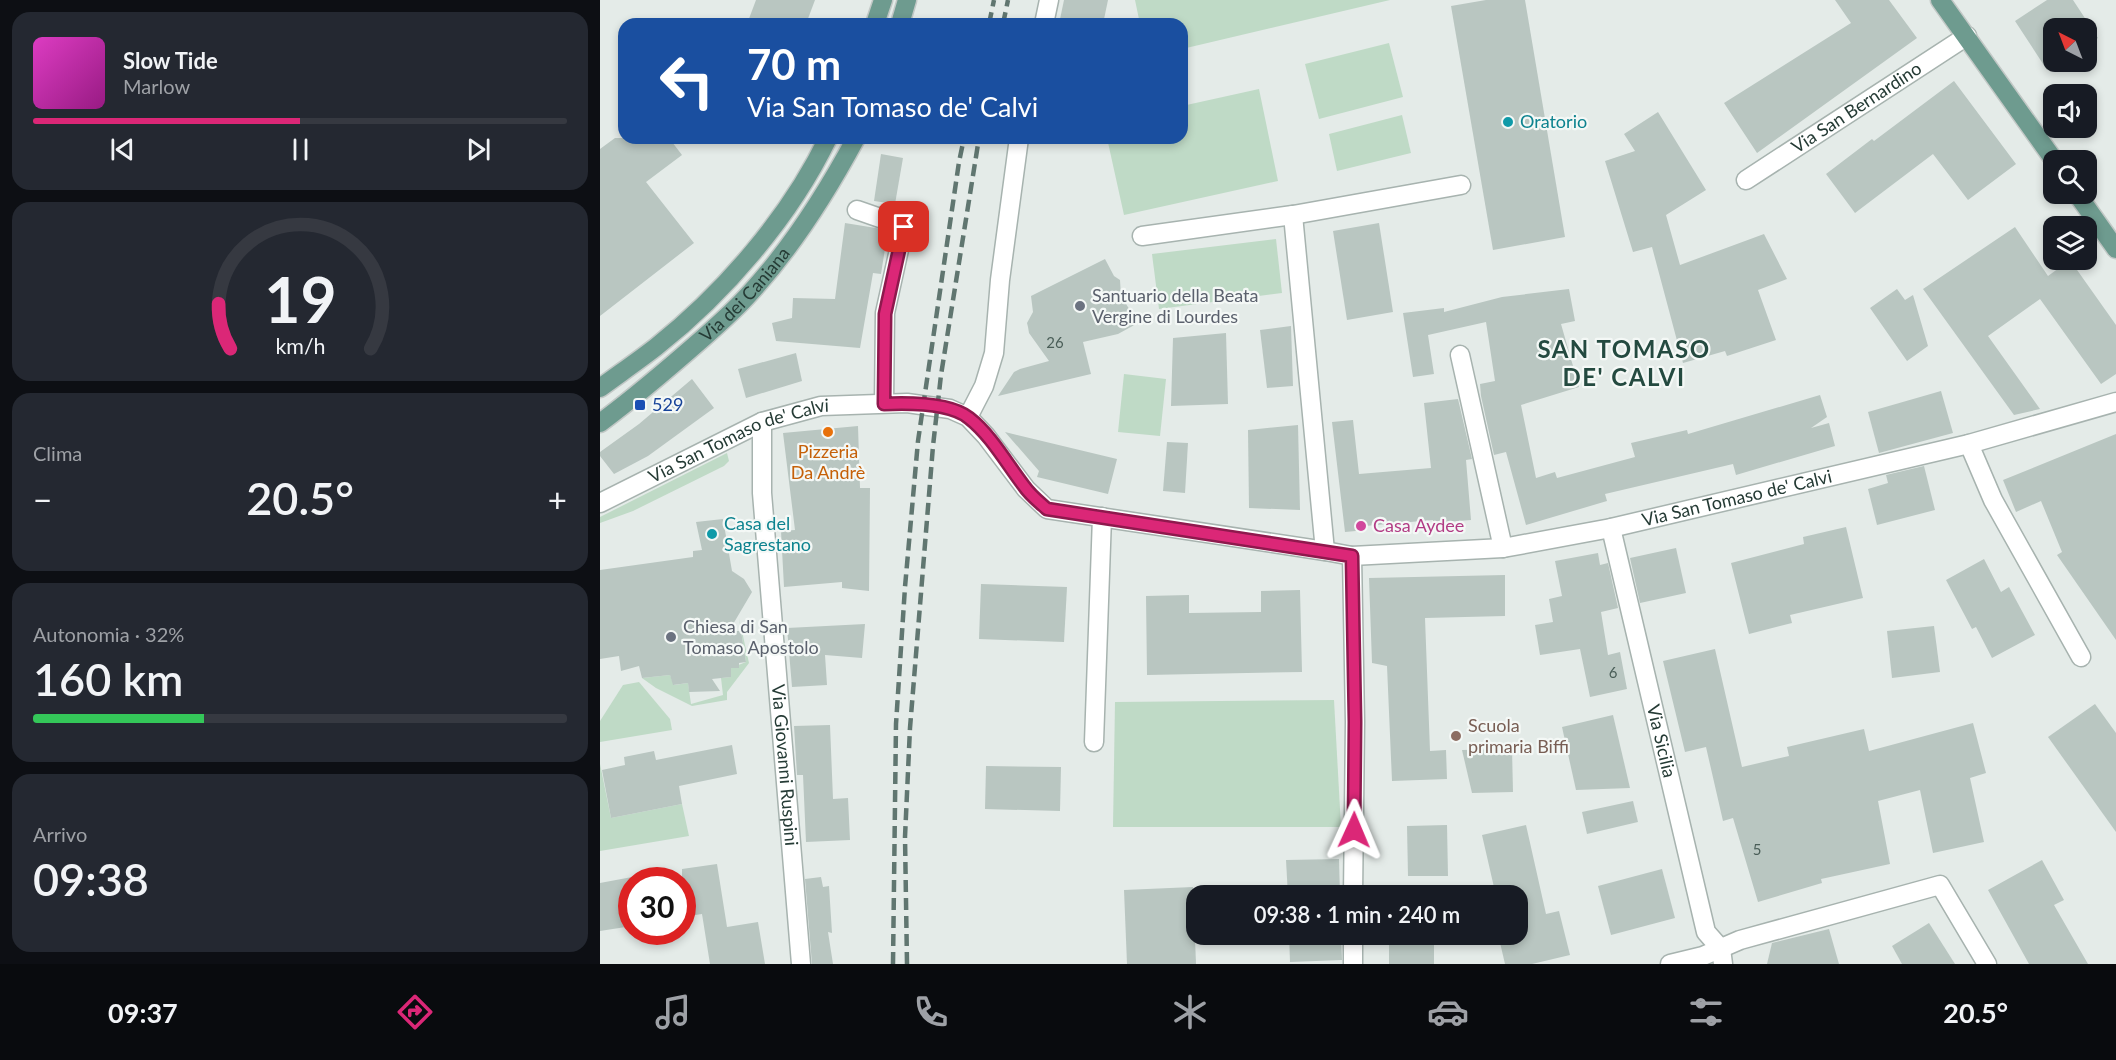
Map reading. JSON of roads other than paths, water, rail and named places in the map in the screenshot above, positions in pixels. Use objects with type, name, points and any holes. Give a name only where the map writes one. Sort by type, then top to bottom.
[{"type":"main road","points":[[877,18],[883,0]]},
{"type":"main road","points":[[902,18],[907,0]]},
{"type":"main road","points":[[1940,0],[2047,150]]},
{"type":"main road","name":"Via dei Caniana","points":[[600,388],[656,347],[696,312],[736,271],[769,232],[825,144]]},
{"type":"main road","name":"Via dei Caniana","points":[[600,423],[634,398],[752,292],[804,224],[835,178],[853,144]]},
{"type":"main road","points":[[2084,204],[2116,249]]},
{"type":"street","points":[[1045,18],[1049,0]]},
{"type":"street","name":"Via San Bernardino","points":[[1746,180],[1967,36]]},
{"type":"street","points":[[968,417],[984,386],[994,353],[1000,280],[1018,144]]},
{"type":"street","points":[[1142,236],[1293,215],[1461,185]]},
{"type":"street","points":[[857,210],[880,218],[901,220],[904,227],[885,314],[884,404]]},
{"type":"street","points":[[1293,215],[1325,551]]},
{"type":"street","points":[[1460,355],[1503,548]]},
{"type":"street","name":"Via San Tomaso de' Calvi","points":[[600,503],[762,422],[821,406],[907,403],[950,409],[968,417],[986,436],[1026,489],[1047,509],[1352,556],[1503,548],[1611,528],[1969,444],[2116,402]]},
{"type":"street","name":"Via Giovanni Ruspini","points":[[762,422],[762,493],[801,964]]},
{"type":"street","points":[[1969,444],[1993,500],[2081,657]]},
{"type":"street","points":[[1094,742],[1102,517]]},
{"type":"street","name":"Via Sicilia","points":[[1611,528],[1706,932],[1722,957]]},
{"type":"street","points":[[1352,556],[1355,722],[1353,885]]},
{"type":"street","points":[[1670,964],[1703,956],[1722,957],[1740,940],[1940,885],[1988,964]]},
{"type":"street","points":[[1353,945],[1353,964]]},
{"type":"railway","points":[[990,18],[994,0]]},
{"type":"railway","points":[[1004,18],[1008,0]]},
{"type":"railway","points":[[893,964],[896,724],[905,587],[918,441],[963,144]]},
{"type":"railway","points":[[907,964],[905,837],[910,728],[933,446],[941,375],[978,144]]},
{"type":"place","name":"Oratorio","points":[[1508,122]]},
{"type":"place","name":"Santuario della Beata Vergine di Lourdes","points":[[1080,306]]},
{"type":"place","name":"529","points":[[640,405]]},
{"type":"place","name":"Pizzeria Da Andrè","points":[[828,432]]},
{"type":"place","name":"Casa Aydee","points":[[1361,526]]},
{"type":"place","name":"Casa del Sagrestano","points":[[712,534]]},
{"type":"place","name":"Chiesa di San Tomaso Apostolo","points":[[671,637]]},
{"type":"place","name":"Scuola primaria Biffi","points":[[1456,736]]},
{"type":"district","name":"SAN TOMASO DE' CALVI","points":[[1624,364]]}]
